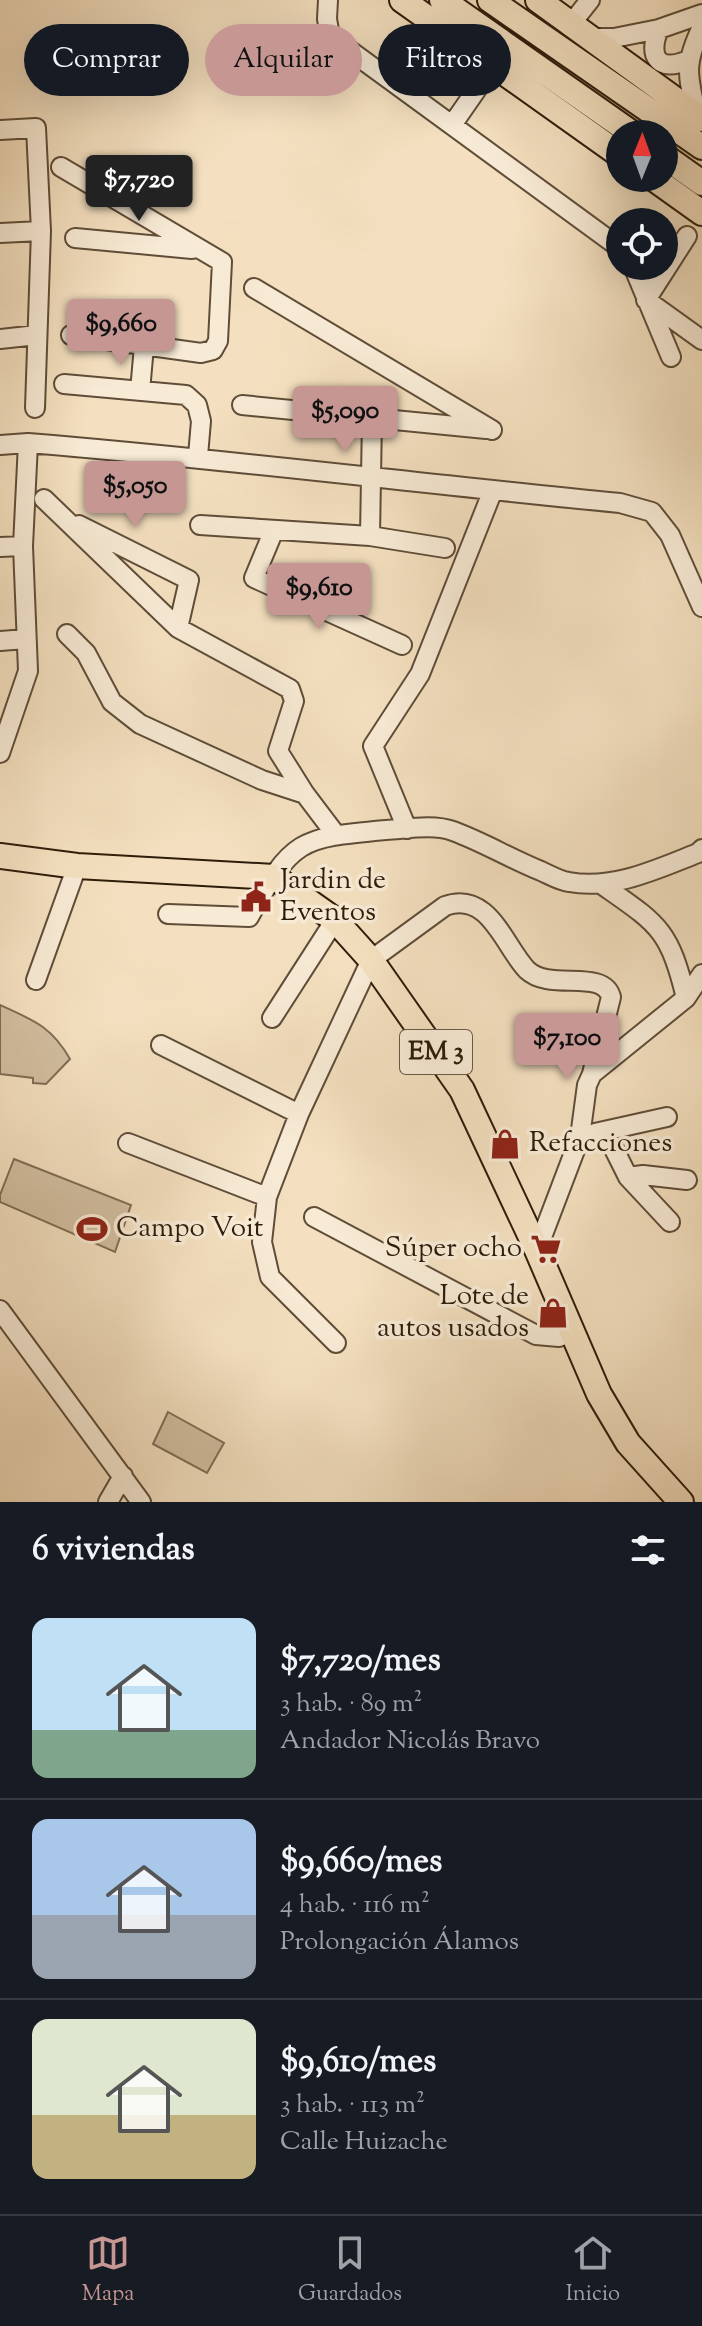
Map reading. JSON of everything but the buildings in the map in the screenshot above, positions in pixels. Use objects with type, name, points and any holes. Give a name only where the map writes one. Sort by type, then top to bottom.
[{"type":"main road","points":[[402,0],[606,145]]},
{"type":"main road","points":[[442,0],[613,120]]},
{"type":"main road","points":[[490,0],[702,147]]},
{"type":"main road","points":[[543,1],[581,8],[592,38],[700,118]]},
{"type":"main road","points":[[678,166],[702,183]]},
{"type":"main road","points":[[673,192],[702,213]]},
{"type":"main road","points":[[0,856],[77,866],[274,877]]},
{"type":"main road","name":"EM 3","points":[[274,877],[335,920],[371,960],[462,1090],[537,1250],[599,1394],[628,1443],[681,1502]]},
{"type":"street","points":[[328,0],[330,36],[606,238]]},
{"type":"street","points":[[592,38],[614,38],[659,29],[702,14]]},
{"type":"street","points":[[700,118],[688,79],[688,60],[702,27]]},
{"type":"street","points":[[659,29],[653,43],[655,57],[661,63],[675,66],[688,60]]},
{"type":"street","points":[[452,125],[472,96]]},
{"type":"street","points":[[0,130],[42,123],[35,408]]},
{"type":"street","points":[[61,167],[222,262],[218,341],[213,350],[201,353],[71,335]]},
{"type":"street","points":[[0,233],[41,231]]},
{"type":"street","points":[[646,300],[687,236]]},
{"type":"street","points":[[75,238],[199,249]]},
{"type":"street","points":[[638,280],[671,357]]},
{"type":"street","points":[[242,405],[492,430],[254,288]]},
{"type":"street","points":[[646,300],[702,340]]},
{"type":"street","points":[[0,339],[37,335]]},
{"type":"street","points":[[140,391],[144,346]]},
{"type":"street","points":[[64,384],[186,395],[197,405],[201,421],[198,456]]},
{"type":"street","points":[[370,536],[372,418]]},
{"type":"street","points":[[1,749],[26,679],[23,546],[28,443]]},
{"type":"street","points":[[0,445],[28,443],[198,456],[371,478],[620,503],[652,512],[670,535],[702,607]]},
{"type":"street","points":[[407,829],[373,746],[420,674],[493,490]]},
{"type":"street","points":[[44,499],[178,628],[290,689],[294,701],[278,751],[336,835]]},
{"type":"street","points":[[62,516],[189,580],[178,628]]},
{"type":"street","points":[[200,525],[370,536],[445,548]]},
{"type":"street","points":[[274,530],[254,578],[402,645]]},
{"type":"street","points":[[0,547],[23,546]]},
{"type":"street","points":[[67,634],[86,653],[112,702],[140,724],[262,780],[305,794]]},
{"type":"street","points":[[0,641],[26,639]]},
{"type":"street","points":[[168,914],[249,917],[285,859],[315,839],[336,835],[407,829],[451,830],[567,882],[601,884],[638,876],[701,853]]},
{"type":"street","points":[[36,980],[77,866]]},
{"type":"street","points":[[601,884],[651,919],[670,944],[686,998]]},
{"type":"street","points":[[336,1343],[270,1277],[262,1242],[267,1197],[299,1114],[371,960],[455,902],[487,914],[528,971],[546,980],[599,982],[608,988],[611,997],[587,1085],[580,1137],[537,1250]]},
{"type":"street","points":[[272,1018],[335,920]]},
{"type":"street","points":[[592,1074],[686,998],[702,974]]},
{"type":"street","points":[[161,1045],[299,1114]]},
{"type":"street","points":[[580,1137],[667,1117]]},
{"type":"street","points":[[605,1131],[628,1177],[670,1222]]},
{"type":"street","points":[[128,1143],[267,1197]]},
{"type":"street","points":[[628,1177],[643,1175],[687,1180]]},
{"type":"street","points":[[314,1217],[536,1335],[559,1337],[572,1331]]},
{"type":"street","points":[[0,1310],[141,1502]]},
{"type":"street","points":[[108,1502],[123,1476]]},
{"type":"shaded area","points":[[0,1005],[48,1031],[70,1059],[46,1084],[33,1083],[33,1078],[0,1074]]},
{"type":"shaded area","name":"Campo Voit","points":[[14,1159],[131,1205],[115,1252],[0,1202]]},
{"type":"shaded area","points":[[168,1412],[224,1443],[207,1473],[153,1444]]},
{"type":"place","name":"Jardin de Eventos","points":[[256,897]]},
{"type":"place","name":"Refacciones","points":[[505,1144]]},
{"type":"place","name":"Campo Voit","points":[[92,1229]]},
{"type":"place","name":"Súper ocho","points":[[546,1249]]},
{"type":"place","name":"Lote de autos usados","points":[[553,1313]]}]
